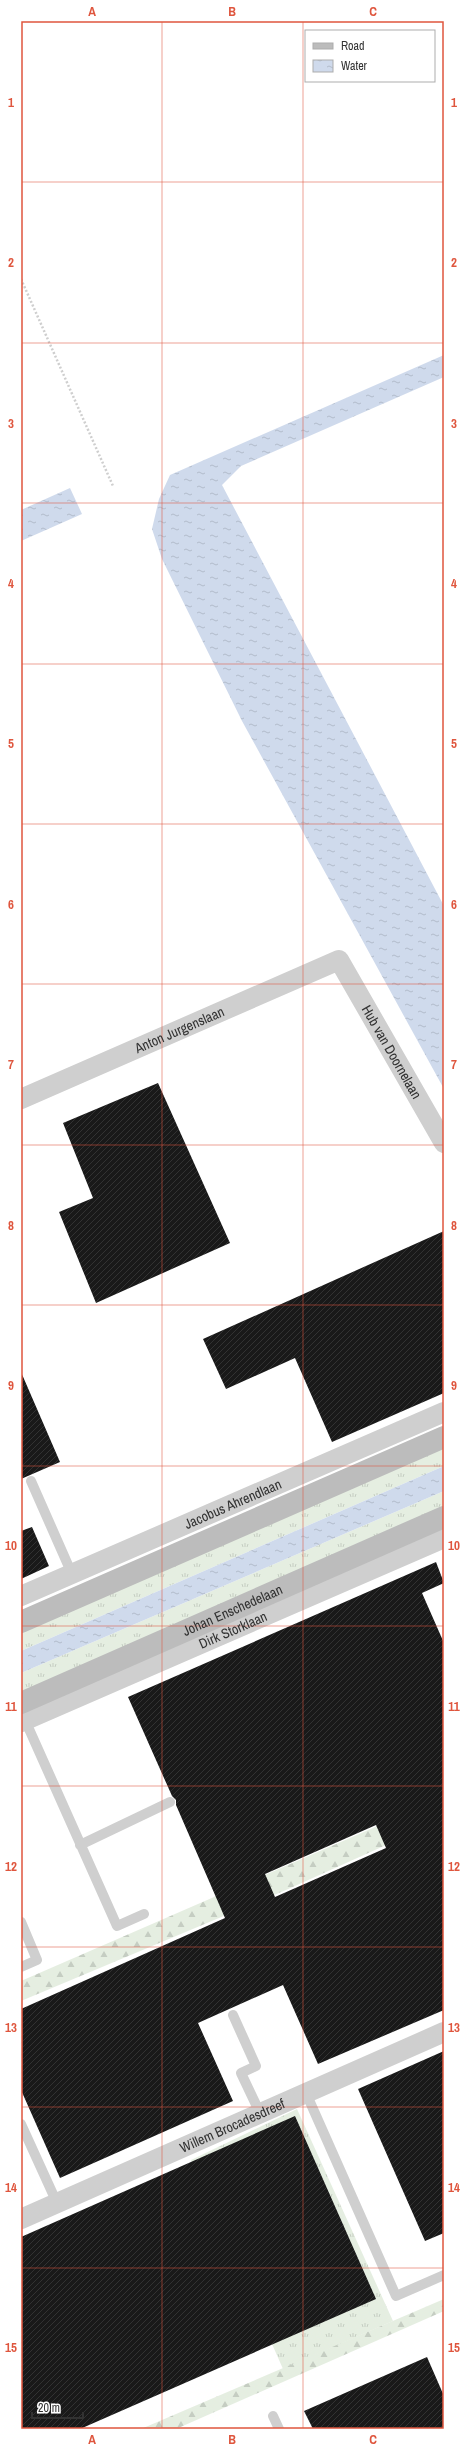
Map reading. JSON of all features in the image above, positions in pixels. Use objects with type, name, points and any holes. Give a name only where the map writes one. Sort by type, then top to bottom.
[{"type":"street","name":"Anton Jurgenslaan","points":[[21,1099],[339,960]]},
{"type":"street","name":"Hub van Doornelaan","points":[[339,960],[444,1143]]},
{"type":"street","name":"Jacobus Ahrendlaan","points":[[21,1596],[444,1412]]},
{"type":"street","points":[[21,1622],[444,1437]]},
{"type":"street","name":"Johan Enschedelaan","points":[[22,1715],[444,1517]]},
{"type":"street","name":"Dirk Storklaan","points":[[22,1715],[444,1538]]},
{"type":"street","name":"Willem Brocadesdreef","points":[[21,2219],[444,2032]]},
{"type":"lane","points":[[31,1481],[72,1574]]},
{"type":"lane","points":[[22,1715],[117,1926],[144,1914]]},
{"type":"lane","points":[[80,1845],[170,1802]]},
{"type":"lane","points":[[21,1922],[38,1960],[21,1967]]},
{"type":"lane","points":[[233,2015],[256,2066],[241,2072],[260,2113]]},
{"type":"lane","points":[[306,2093],[396,2296],[444,2275]]},
{"type":"lane","points":[[21,2124],[56,2203]]},
{"type":"lane","points":[[273,2416],[279,2429]]},
{"type":"path","points":[[21,279],[113,486]]},
{"type":"green space","points":[[444,1441],[444,1466],[21,1651],[21,1627]]},
{"type":"green space","points":[[444,1491],[444,1510],[21,1696],[21,1673]]},
{"type":"green space","points":[[444,1797],[444,1819],[286,1890],[21,2001],[21,1981]]},
{"type":"green space","points":[[297,2109],[393,2321],[283,2369],[191,2160]]},
{"type":"green space","points":[[444,2299],[444,2311],[176,2429],[141,2429]]},
{"type":"water","points":[[444,355],[444,377],[241,466],[222,485],[444,906],[444,1089],[242,721],[162,559],[152,529],[159,499],[170,475]]},
{"type":"water","points":[[70,488],[82,514],[21,541],[21,510]]},
{"type":"water","points":[[444,1466],[444,1491],[21,1673],[21,1651]]},
{"type":"building","points":[[158,1083],[230,1243],[96,1303],[59,1212],[93,1198],[63,1123]]},
{"type":"building","points":[[444,1231],[444,1393],[332,1442],[295,1358],[226,1389],[203,1339]]},
{"type":"building","points":[[21,1372],[60,1462],[21,1479]]},
{"type":"building","points":[[32,1527],[49,1566],[21,1579],[21,1531]]},
{"type":"building","points":[[436,1562],[444,1583],[422,1593],[444,1643],[444,2010],[318,2064],[283,1985],[198,2023],[233,2101],[60,2178],[21,2090],[21,2009],[225,1918],[176,1805],[176,1800],[172,1796],[128,1697]],"holes":[[[376,1825],[386,1848],[275,1897],[265,1874]]]},
{"type":"building","points":[[444,2051],[444,2233],[425,2241],[358,2089]]},
{"type":"building","points":[[295,2116],[376,2299],[80,2429],[21,2429],[21,2237]]},
{"type":"building","points":[[427,2357],[444,2396],[444,2429],[313,2429],[304,2411]]}]
